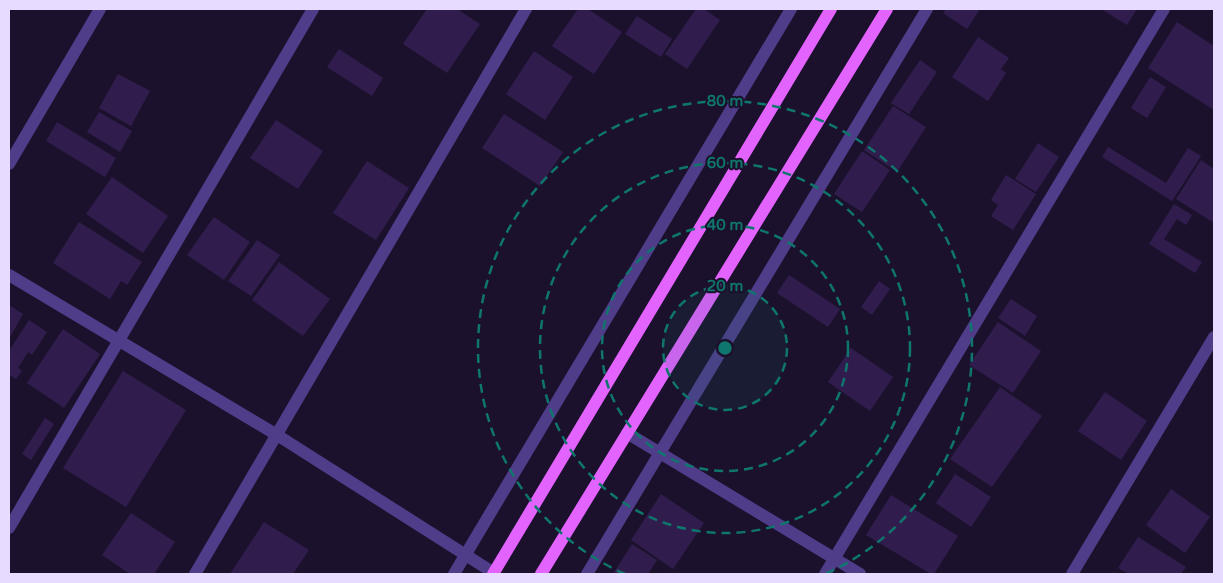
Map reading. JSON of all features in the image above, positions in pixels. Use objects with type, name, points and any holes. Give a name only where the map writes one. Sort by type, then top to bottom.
[{"type":"main road","points":[[494,574],[831,9]]},
{"type":"main road","points":[[541,574],[887,9]]},
{"type":"street","points":[[9,164],[100,9]]},
{"type":"street","points":[[9,528],[312,9]]},
{"type":"street","points":[[195,574],[526,9]]},
{"type":"street","points":[[454,574],[791,9]]},
{"type":"street","points":[[587,574],[927,9]]},
{"type":"street","points":[[825,574],[1164,9]]},
{"type":"street","points":[[9,275],[277,435],[494,574]]},
{"type":"street","points":[[1072,574],[1214,337]]},
{"type":"street","points":[[627,433],[860,574]]},
{"type":"building","points":[[427,9],[457,9],[480,24],[447,73],[403,44]]},
{"type":"building","points":[[578,9],[588,9],[622,32],[594,74],[552,46]]},
{"type":"building","points":[[696,9],[704,9],[720,20],[687,69],[665,54]]},
{"type":"building","points":[[946,9],[980,9],[967,29],[943,13]]},
{"type":"building","points":[[1101,9],[1137,9],[1127,25]]},
{"type":"building","points":[[637,16],[672,39],[661,57],[625,34]]},
{"type":"building","points":[[1177,22],[1214,46],[1214,110],[1148,68]]},
{"type":"building","points":[[978,37],[1009,58],[1001,69],[1006,73],[988,101],[952,77]]},
{"type":"building","points":[[339,49],[383,78],[372,96],[327,67]]},
{"type":"building","points":[[534,51],[573,77],[545,120],[506,94]]},
{"type":"building","points":[[920,60],[937,72],[909,114],[891,103]]},
{"type":"building","points":[[118,74],[150,91],[131,126],[99,108]]},
{"type":"building","points":[[1150,77],[1166,87],[1147,118],[1131,108]]},
{"type":"building","points":[[893,106],[926,127],[897,172],[864,150]]},
{"type":"building","points":[[99,112],[132,131],[120,152],[87,132]]},
{"type":"building","points":[[504,114],[563,152],[540,186],[482,148]]},
{"type":"building","points":[[276,120],[323,151],[298,189],[250,158]]},
{"type":"building","points":[[57,122],[116,158],[105,177],[46,141]]},
{"type":"building","points":[[1038,143],[1059,157],[1036,192],[1015,179]]},
{"type":"building","points":[[1108,147],[1166,183],[1188,148],[1201,156],[1172,201],[1102,157]]},
{"type":"building","points":[[862,151],[890,170],[862,212],[834,194]]},
{"type":"building","points":[[1201,160],[1214,169],[1214,223],[1176,199]]},
{"type":"building","points":[[367,161],[409,188],[376,240],[333,213]]},
{"type":"building","points":[[1006,175],[1036,194],[1013,230],[991,216],[998,205],[991,200]]},
{"type":"building","points":[[112,177],[168,216],[143,253],[86,214]]},
{"type":"building","points":[[1174,204],[1192,215],[1186,225],[1177,219],[1164,239],[1202,262],[1195,273],[1149,244]]},
{"type":"building","points":[[214,217],[250,242],[224,280],[187,255]]},
{"type":"building","points":[[79,222],[142,262],[127,285],[121,281],[110,299],[53,263]]},
{"type":"building","points":[[257,240],[280,255],[251,296],[228,281]]},
{"type":"building","points":[[279,262],[330,299],[303,336],[252,300]]},
{"type":"building","points":[[789,275],[840,309],[828,327],[777,293]]},
{"type":"building","points":[[879,281],[890,289],[872,315],[861,307]]},
{"type":"building","points":[[1011,299],[1037,316],[1025,336],[998,318]]},
{"type":"building","points":[[9,305],[23,314],[9,339]]},
{"type":"building","points":[[29,320],[47,332],[32,355],[28,352],[18,368],[22,371],[16,379],[9,375],[9,351]]},
{"type":"building","points":[[998,322],[1041,351],[1013,393],[969,365]]},
{"type":"building","points":[[63,329],[100,354],[64,408],[27,383]]},
{"type":"building","points":[[851,348],[893,377],[870,411],[828,382]]},
{"type":"building","points":[[123,371],[186,410],[126,507],[63,468]]},
{"type":"building","points":[[1000,387],[1042,416],[992,487],[950,459]]},
{"type":"building","points":[[1105,392],[1147,421],[1121,460],[1078,431]]},
{"type":"building","points":[[45,418],[54,424],[31,460],[22,454]]},
{"type":"building","points":[[955,474],[991,497],[971,527],[936,503]]},
{"type":"building","points":[[1171,489],[1210,517],[1185,553],[1146,525]]},
{"type":"building","points":[[661,494],[704,523],[673,569],[631,540]]},
{"type":"building","points":[[891,495],[958,536],[934,574],[866,535]]},
{"type":"building","points":[[131,513],[175,542],[154,574],[130,574],[102,555]]},
{"type":"building","points":[[264,522],[309,550],[293,574],[230,574]]},
{"type":"building","points":[[1138,537],[1186,567],[1181,574],[1129,574],[1118,568]]},
{"type":"building","points":[[632,544],[657,560],[648,574],[613,574]]}]
